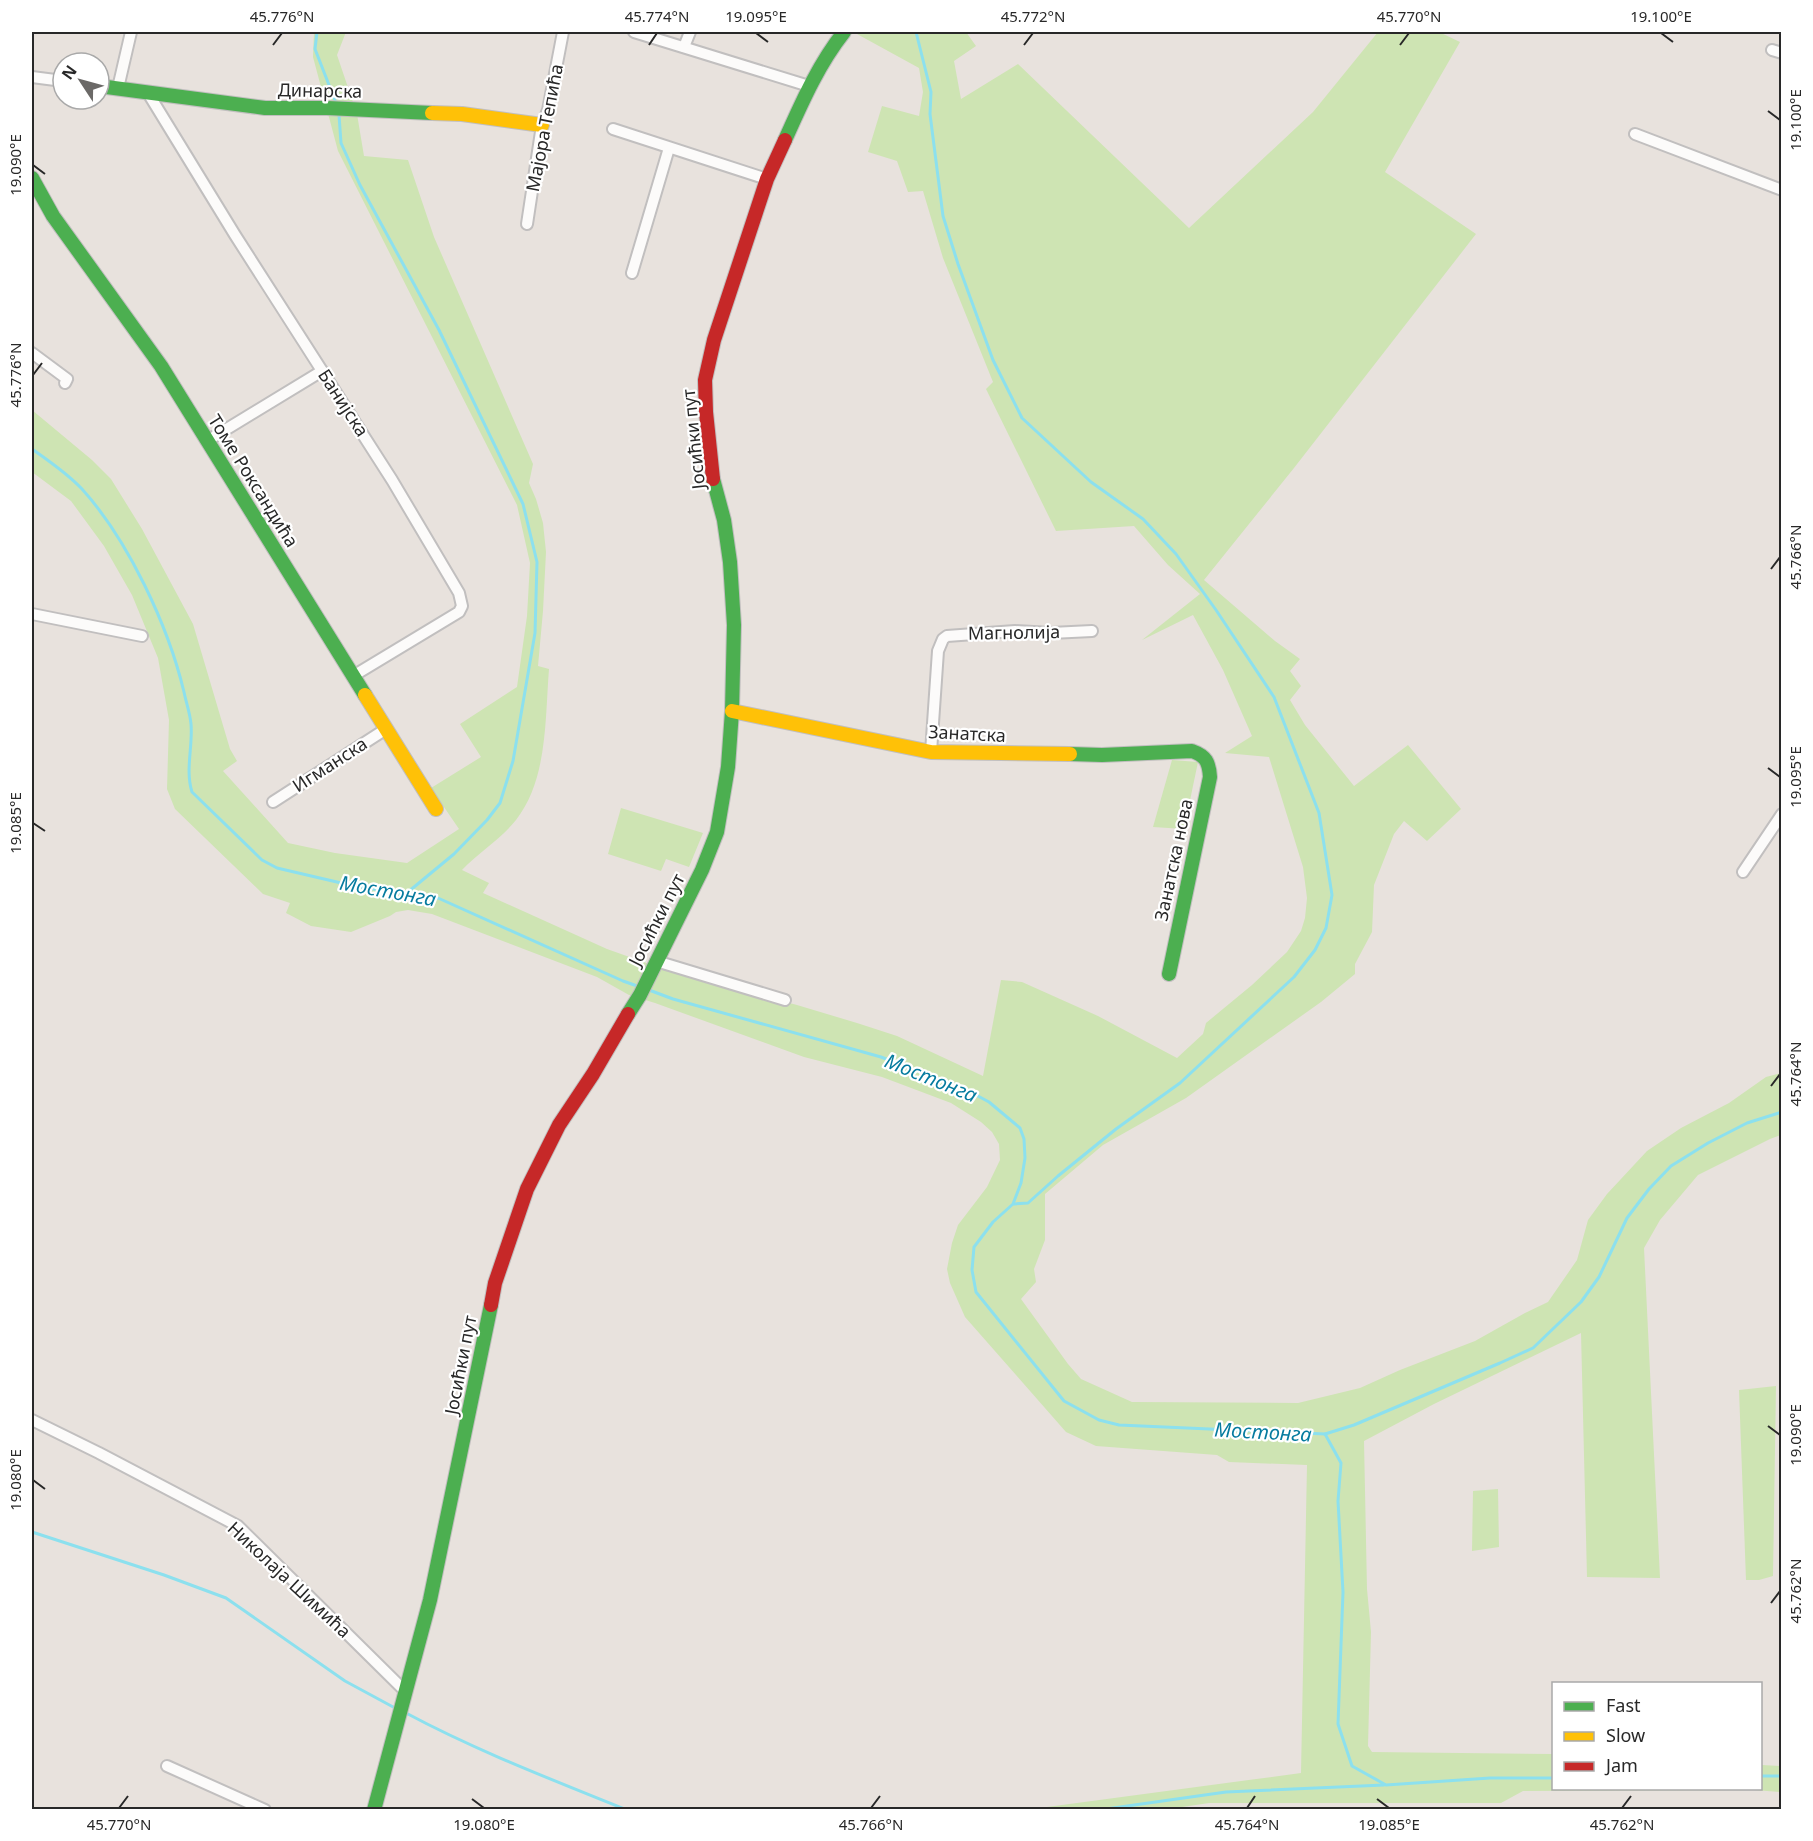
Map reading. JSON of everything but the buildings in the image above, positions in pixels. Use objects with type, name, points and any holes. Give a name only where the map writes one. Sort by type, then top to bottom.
[{"type":"street","points":[[118,88],[131,32]]},
{"type":"street","name":"Мајора Тепића","points":[[527,224],[542,125],[548,110],[563,32]]},
{"type":"street","points":[[634,32],[809,86]]},
{"type":"street","points":[[684,46],[690,32]]},
{"type":"street","name":"Јосићки пут","points":[[374,1809],[430,1600],[495,1284],[516,1218],[527,1189],[559,1125],[593,1074],[640,995],[702,870],[717,832],[728,766],[734,626],[730,562],[724,520],[713,478],[705,380],[714,340],[767,179],[809,86],[844,32]]},
{"type":"street","points":[[32,76],[51,79]]},
{"type":"street","name":"Динарска","points":[[111,87],[265,108],[347,108],[462,114],[542,125]]},
{"type":"street","name":"Банијска","points":[[148,93],[392,480],[459,593],[462,606],[459,612],[353,676]]},
{"type":"street","points":[[613,129],[767,179]]},
{"type":"street","points":[[1635,134],[1782,190]]},
{"type":"street","points":[[632,273],[669,148]]},
{"type":"street","name":"Томе Роксандића","points":[[32,178],[53,216],[161,366],[436,809]]},
{"type":"street","points":[[32,353],[67,379],[65,383]]},
{"type":"street","points":[[207,441],[322,371]]},
{"type":"street","points":[[32,614],[142,636]]},
{"type":"street","name":"Магнолија","points":[[931,752],[938,651],[943,639],[948,636],[1015,631],[1051,633],[1092,631]]},
{"type":"street","name":"Занатска","points":[[732,711],[931,752],[1102,755],[1192,750],[1204,755]]},
{"type":"street","name":"Игманска","points":[[273,802],[386,729]]},
{"type":"street","name":"Занатска нова","points":[[1169,974],[1210,777],[1209,762],[1204,755]]},
{"type":"street","points":[[1743,872],[1782,814]]},
{"type":"street","points":[[654,965],[785,1000]]},
{"type":"street","name":"Николаја Шимића","points":[[32,1420],[238,1526],[405,1696]]},
{"type":"street","points":[[167,1766],[266,1809]]},
{"type":"green space","points":[[314,32],[346,32],[337,55],[357,114],[364,156],[408,160],[434,237],[533,464],[529,483],[543,523],[546,552],[538,666],[549,669],[543,748],[534,786],[516,820],[462,870],[489,883],[483,893],[607,949],[666,970],[797,1005],[897,1036],[983,1076],[1001,980],[1022,982],[1098,1016],[1177,1058],[1203,1034],[1206,1023],[1287,952],[1301,931],[1307,898],[1303,867],[1269,757],[1225,753],[1252,736],[1223,670],[1193,615],[1142,640],[1200,594],[1168,565],[1134,526],[1056,531],[986,389],[993,382],[943,258],[923,191],[908,192],[897,161],[868,152],[882,106],[919,116],[923,92],[919,68],[857,34],[859,32],[966,32],[976,46],[954,61],[961,99],[1018,64],[1189,228],[1313,112],[1378,32],[1439,32],[1460,42],[1385,172],[1476,234],[1204,580],[1275,641],[1300,659],[1290,671],[1301,686],[1290,700],[1305,725],[1354,786],[1408,745],[1461,809],[1427,841],[1404,821],[1394,834],[1374,885],[1372,932],[1355,964],[1355,974],[1321,1002],[1186,1098],[1103,1145],[1045,1194],[1045,1240],[1034,1269],[1036,1282],[1021,1299],[1081,1379],[1132,1402],[1298,1403],[1360,1388],[1475,1341],[1548,1302],[1577,1260],[1588,1220],[1607,1194],[1647,1151],[1681,1128],[1729,1103],[1766,1077],[1781,1073],[1781,1135],[1698,1175],[1660,1220],[1644,1248],[1660,1578],[1587,1577],[1581,1333],[1434,1404],[1364,1441],[1367,1589],[1371,1632],[1368,1746],[1372,1752],[1552,1754],[1552,1790],[1754,1790],[1523,1791],[1501,1803],[1209,1803],[1162,1810],[1032,1809],[1301,1773],[1307,1465],[1229,1462],[1217,1455],[1096,1446],[1066,1432],[965,1317],[950,1283],[947,1269],[958,1225],[987,1187],[1000,1160],[999,1144],[992,1132],[981,1122],[951,1103],[882,1077],[804,1057],[629,995],[597,977],[432,914],[408,910],[396,912],[351,932],[311,926],[286,913],[290,903],[263,894],[175,809],[167,789],[169,720],[158,658],[132,595],[104,546],[71,501],[32,472],[32,410],[92,460],[111,479],[142,529],[193,624],[230,749],[237,761],[223,771],[288,843],[335,853],[407,863],[459,829],[431,788],[481,757],[460,724],[517,687],[527,616],[530,563],[517,505],[338,151],[313,57]]},
{"type":"green space","points":[[1172,760],[1198,762],[1184,829],[1153,827]]},
{"type":"green space","points":[[621,808],[703,833],[689,867],[666,859],[661,871],[608,854]]},
{"type":"green space","points":[[1776,1386],[1773,1576],[1759,1580],[1746,1580],[1739,1390]]},
{"type":"green space","points":[[1498,1489],[1499,1547],[1472,1551],[1473,1491]]},
{"type":"green space","points":[[1762,1765],[1781,1766],[1781,1792],[1754,1790],[1762,1790]]},
{"type":"waterway","points":[[317,32],[315,49],[336,103]]},
{"type":"waterway","points":[[916,32],[931,92],[930,114],[943,216],[993,360],[1022,418],[1091,482],[1143,519],[1176,554],[1274,697],[1319,813],[1332,895],[1326,928],[1315,950],[1294,977],[1180,1083],[1116,1129],[1028,1203],[1014,1204]]},
{"type":"waterway","points":[[339,115],[341,143],[360,185],[439,330],[523,504],[537,562],[535,633],[513,761],[500,803],[454,854],[408,892]]},
{"type":"waterway","name":"Мостонга","points":[[32,449],[64,472],[82,489],[99,510],[130,558],[168,639],[184,692],[191,724],[189,775],[192,792],[262,860],[277,868],[354,886],[438,898],[640,987]]},
{"type":"waterway","name":"Мостонга","points":[[649,990],[673,999],[881,1057],[965,1089],[989,1102],[1020,1128],[1024,1139],[1025,1158],[1021,1183],[1013,1204],[993,1222],[974,1247],[972,1270],[976,1292],[1064,1401],[1099,1420],[1119,1425],[1325,1434],[1354,1425],[1533,1348],[1581,1302],[1599,1277],[1627,1218],[1649,1189],[1671,1166],[1747,1123],[1782,1112]]},
{"type":"waterway","points":[[1325,1434],[1341,1463],[1338,1501],[1343,1592],[1338,1724],[1352,1766],[1386,1785],[1490,1778],[1552,1778]]},
{"type":"waterway","points":[[32,1532],[164,1575],[226,1598],[345,1681],[395,1708]]},
{"type":"waterway","points":[[406,1713],[488,1752],[627,1810]]},
{"type":"waterway","points":[[1762,1776],[1782,1776]]},
{"type":"waterway","points":[[1099,1810],[1226,1792],[1384,1785]]},
{"type":"traffic: fast","points":[[785,140],[818,71],[844,32]]},
{"type":"traffic: fast","points":[[111,88],[265,108],[327,108],[432,113]]},
{"type":"traffic: fast","points":[[32,178],[53,216],[161,366],[365,695]]},
{"type":"traffic: fast","points":[[628,1014],[640,995],[702,870],[717,832],[728,767],[734,625],[730,562],[724,520],[713,479]]},
{"type":"traffic: fast","points":[[1070,754],[1192,751],[1204,757],[1208,764],[1210,777],[1169,974]]},
{"type":"traffic: fast","points":[[374,1810],[430,1600],[491,1305]]},
{"type":"traffic: slow","points":[[432,113],[462,114],[542,125]]},
{"type":"traffic: slow","points":[[365,695],[436,809]]},
{"type":"traffic: slow","points":[[732,711],[931,752],[1070,754]]},
{"type":"traffic: jam","points":[[713,479],[705,380],[714,340],[767,179],[785,140]]},
{"type":"traffic: jam","points":[[491,1305],[495,1283],[527,1189],[559,1125],[593,1074],[628,1014]]}]
